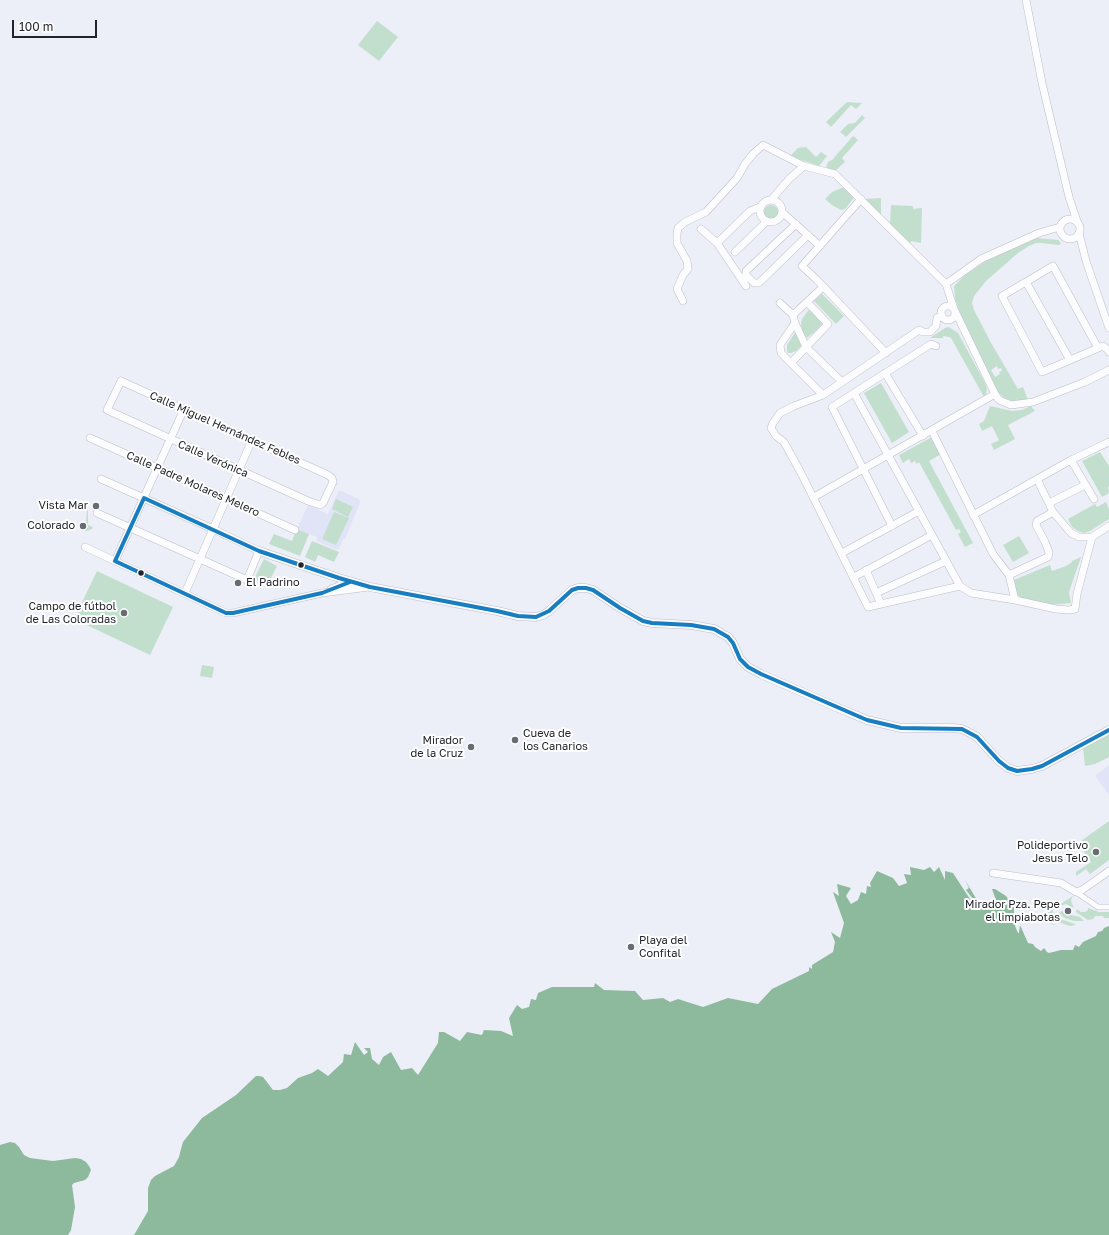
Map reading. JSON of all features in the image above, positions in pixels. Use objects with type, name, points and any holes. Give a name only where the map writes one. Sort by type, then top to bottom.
[{"type":"street","points":[[1026,0],[1042,83],[1070,197],[1077,221],[1080,226],[1079,233],[1086,261],[1109,328]]},
{"type":"street","points":[[684,301],[677,289],[683,275],[688,269],[687,261],[676,243],[678,228],[685,222],[706,212],[737,178],[753,154],[763,146],[804,166],[835,174],[947,285],[954,310],[963,330],[999,400],[1011,405],[1032,402],[1085,382],[1109,370]]},
{"type":"street","points":[[717,243],[750,210],[760,207],[765,202],[771,200],[804,166]]},
{"type":"street","points":[[1067,219],[1070,197]]},
{"type":"street","points":[[861,199],[802,266],[886,353]]},
{"type":"street","points":[[771,200],[778,202],[782,212],[820,246]]},
{"type":"street","points":[[760,207],[761,217],[766,222],[770,223],[777,221],[782,212]]},
{"type":"street","points":[[1077,221],[1067,219],[1062,222],[1060,230],[1084,252]]},
{"type":"street","points":[[735,252],[766,222]]},
{"type":"street","points":[[796,224],[746,271],[746,275],[754,283],[759,284],[808,235]]},
{"type":"street","points":[[963,330],[950,319],[944,319],[942,315],[941,311],[944,307],[947,285],[981,259],[1039,233],[1060,227]]},
{"type":"street","points":[[702,229],[717,243],[746,286]]},
{"type":"street","points":[[1039,233],[1076,237],[1079,233]]},
{"type":"street","points":[[1098,348],[1053,266],[1002,296],[1042,372],[1103,346],[1109,352]]},
{"type":"street","points":[[1026,282],[1070,360]]},
{"type":"street","points":[[794,315],[823,287]]},
{"type":"street","points":[[791,362],[828,324],[807,302]]},
{"type":"street","points":[[780,303],[794,315],[795,323],[806,347],[842,382]]},
{"type":"street","points":[[944,307],[948,306],[954,310]]},
{"type":"street","points":[[950,319],[954,317],[954,310]]},
{"type":"street","points":[[942,315],[937,318],[936,326],[930,332],[919,330],[823,395],[780,413],[772,423],[771,428],[772,432],[784,442],[787,447],[814,497],[868,607],[960,586]]},
{"type":"street","points":[[795,323],[780,345],[781,353],[823,395]]},
{"type":"street","points":[[892,526],[832,407],[931,344],[936,346]]},
{"type":"street","points":[[885,373],[923,436]]},
{"type":"street","name":"Calle Miguel Hernández Febles","points":[[107,410],[121,381],[184,409],[328,475],[332,478],[333,482],[323,503],[320,506]]},
{"type":"street","points":[[854,393],[960,586],[971,593],[1015,600],[1056,609],[1075,609],[1077,594],[1092,537]]},
{"type":"street","points":[[814,497],[996,394]]},
{"type":"street","points":[[115,561],[184,409]]},
{"type":"street","name":"Calle Verónica","points":[[107,410],[170,440],[320,506]]},
{"type":"street","points":[[932,430],[993,554],[1009,575],[1015,600]]},
{"type":"street","name":"Calle Padre Molares Melero","points":[[90,438],[295,530]]},
{"type":"street","points":[[185,593],[252,440]]},
{"type":"street","points":[[973,514],[1072,460],[1109,442]]},
{"type":"street","points":[[1072,460],[1094,499]]},
{"type":"street","points":[[101,479],[259,551],[340,582],[350,582],[518,616],[536,617],[549,611],[572,590],[578,588],[593,590],[643,621],[652,623],[691,625],[714,629],[728,637],[733,643],[740,659],[748,667],[781,684],[867,720],[900,728],[962,729],[977,737],[999,761],[1008,768],[1017,771],[1042,766],[1109,730]]},
{"type":"street","points":[[1037,479],[1054,512],[1071,533],[1079,537],[1092,537],[1109,526]]},
{"type":"street","points":[[1049,503],[1085,484]]},
{"type":"street","points":[[842,553],[919,511]]},
{"type":"street","points":[[1009,575],[1048,557],[1049,552],[1036,525],[1037,521],[1054,512]]},
{"type":"street","points":[[97,513],[247,580],[259,551]]},
{"type":"street","points":[[854,577],[932,535]]},
{"type":"street","points":[[85,547],[226,613],[233,613],[322,593],[370,587]]},
{"type":"street","points":[[876,593],[946,561]]},
{"type":"street","points":[[866,570],[881,604]]},
{"type":"street","points":[[322,593],[340,582]]},
{"type":"street","points":[[1076,892],[1082,890],[1109,871]]},
{"type":"street","points":[[993,873],[1061,883],[1098,907],[1109,907]]},
{"type":"shaded area","points":[[377,21],[398,37],[379,61],[358,45]]},
{"type":"shaded area","points":[[847,102],[862,103],[856,109],[851,105],[831,127],[826,122]]},
{"type":"shaded area","points":[[862,115],[865,118],[846,137],[840,132],[848,124],[855,123]]},
{"type":"shaded area","points":[[853,136],[858,140],[842,158],[845,162],[835,171],[826,168],[828,162],[832,160]]},
{"type":"shaded area","points":[[806,147],[816,157],[821,152],[827,156],[819,166],[790,156],[798,148]]},
{"type":"shaded area","points":[[844,187],[853,195],[853,199],[845,209],[841,210],[825,199],[832,192]]},
{"type":"shaded area","points":[[881,198],[881,215],[865,199]]},
{"type":"shaded area","points":[[768,205],[774,205],[778,209],[778,215],[774,219],[768,219],[764,215],[764,209]]},
{"type":"shaded area","points":[[891,205],[913,206],[913,209],[922,208],[921,243],[911,241],[910,244],[890,224]]},
{"type":"shaded area","points":[[1037,238],[1058,240],[1061,243],[1059,245],[1036,243],[1018,253],[986,281],[974,296],[972,303],[990,341],[1018,389],[1023,387],[1028,400],[1012,401],[996,391],[960,314],[955,298],[954,286],[964,276],[993,256]],"holes":[[[997,366],[998,369],[1001,368],[1002,371],[995,377],[991,370]]]},
{"type":"shaded area","points":[[822,294],[844,316],[836,324],[814,301]]},
{"type":"shaded area","points":[[810,308],[822,323],[820,327],[807,338],[802,331],[801,324],[802,319]]},
{"type":"shaded area","points":[[949,327],[958,333],[985,383],[987,389],[984,397],[951,338],[943,336],[943,338],[930,338]]},
{"type":"shaded area","points":[[796,331],[802,345],[796,351],[788,353],[787,345]]},
{"type":"shaded area","points":[[881,383],[909,432],[892,443],[864,393]]},
{"type":"shaded area","points":[[990,406],[1012,411],[1022,410],[1031,406],[1035,411],[1008,425],[1015,439],[994,450],[991,444],[999,440],[992,426],[982,431],[979,424],[984,421]]},
{"type":"shaded area","points":[[932,437],[941,454],[929,461],[973,543],[965,547],[958,534],[961,532],[959,529],[956,530],[919,462],[917,464],[915,461],[911,463],[909,459],[903,463],[899,455]]},
{"type":"shaded area","points":[[1100,452],[1109,466],[1109,493],[1102,497],[1082,461]]},
{"type":"shaded area","points":[[339,490],[359,499],[360,503],[345,539],[343,539],[339,549],[337,550],[316,541],[317,537],[297,529],[308,505],[328,514]]},
{"type":"shaded area","points":[[336,499],[353,507],[348,517],[332,509]]},
{"type":"shaded area","points":[[1106,502],[1109,509],[1109,519],[1084,533],[1072,527],[1068,519],[1095,504],[1097,507]]},
{"type":"shaded area","points":[[87,509],[88,525],[93,527],[92,529],[86,531],[84,530]]},
{"type":"shaded area","points":[[334,512],[349,518],[336,545],[322,539]]},
{"type":"shaded area","points":[[297,529],[309,534],[300,556],[269,544],[274,534],[292,541]]},
{"type":"shaded area","points":[[1019,536],[1029,553],[1013,562],[1003,545]]},
{"type":"shaded area","points":[[312,541],[339,552],[334,562],[318,555],[315,562],[305,557]]},
{"type":"shaded area","points":[[1081,557],[1069,592],[1071,603],[1049,605],[1023,600],[1017,594],[1014,580],[1050,565],[1052,571],[1066,566],[1072,561]]},
{"type":"shaded area","points":[[264,559],[277,566],[267,586],[254,579]]},
{"type":"shaded area","name":"Campo de fútbol de Las Coloradas","points":[[97,571],[173,607],[150,655],[74,619]]},
{"type":"shaded area","points":[[202,665],[214,667],[212,678],[200,676]]},
{"type":"shaded area","points":[[1109,734],[1109,757],[1095,764],[1085,766],[1083,748]]},
{"type":"shaded area","points":[[1109,765],[1109,795],[1095,776]]},
{"type":"shaded area","name":"Polideportivo Jesus Telo","points":[[1109,821],[1109,860],[1090,874],[1086,869],[1076,876],[1076,872],[1091,862],[1078,843]]},
{"type":"shaded area","points":[[910,867],[924,870],[930,867],[934,872],[939,867],[945,880],[945,871],[953,873],[970,899],[973,899],[966,890],[969,888],[965,880],[980,905],[987,906],[992,899],[996,900],[992,889],[995,889],[1006,896],[1014,907],[1014,916],[1017,920],[1015,926],[1018,933],[1020,925],[1028,943],[1033,944],[1041,951],[1044,948],[1049,953],[1061,950],[1073,950],[1075,945],[1079,947],[1083,942],[1096,936],[1098,932],[1109,926],[1109,1235],[134,1235],[148,1211],[148,1188],[151,1180],[155,1176],[174,1166],[179,1157],[183,1142],[202,1118],[236,1095],[256,1076],[263,1077],[273,1090],[280,1090],[287,1088],[298,1078],[318,1069],[328,1076],[343,1062],[344,1054],[351,1055],[355,1042],[364,1055],[368,1052],[364,1048],[370,1048],[372,1059],[379,1065],[383,1057],[391,1052],[401,1070],[412,1068],[418,1075],[438,1043],[439,1032],[444,1032],[460,1041],[467,1032],[482,1035],[484,1030],[501,1031],[513,1036],[509,1018],[517,1005],[522,1009],[529,1007],[531,999],[536,1000],[538,993],[552,987],[594,987],[595,983],[604,990],[635,991],[643,1000],[663,998],[670,1002],[678,999],[703,1007],[728,998],[758,1004],[772,989],[809,971],[809,967],[812,969],[812,965],[833,952],[835,942],[831,932],[840,938],[844,923],[833,892],[839,896],[837,884],[851,888],[846,896],[851,904],[858,900],[861,892],[866,894],[867,886],[871,887],[870,883],[877,871],[893,878],[899,886],[907,883],[904,874],[911,875]]},
{"type":"shaded area","points":[[1073,896],[1071,901],[1074,908],[1066,904],[1056,907]]},
{"type":"shaded area","points":[[1088,908],[1099,912],[1109,912],[1109,918],[1095,916],[1093,919],[1088,920],[1076,912],[1077,909],[1081,912],[1085,912]]},
{"type":"shaded area","points":[[1053,909],[1053,913],[1047,919],[1058,926],[1039,919]]},
{"type":"shaded area","points":[[1062,911],[1080,917],[1084,921],[1074,921],[1065,918],[1059,914]]},
{"type":"shaded area","points":[[1053,915],[1075,925],[1070,926],[1052,920],[1051,917]]},
{"type":"shaded area","points":[[10,1142],[15,1143],[24,1155],[30,1158],[53,1161],[75,1158],[81,1159],[89,1166],[91,1170],[88,1177],[85,1180],[72,1185],[75,1207],[71,1230],[68,1235],[0,1235],[0,1145]]},
{"type":"transit line","points":[[115,561],[144,498],[259,551],[370,587],[518,616],[536,617],[549,611],[572,590],[578,588],[593,590],[643,621],[652,623],[691,625],[714,629],[728,637],[733,643],[740,659],[748,667],[867,720],[901,728],[962,729],[977,737],[999,761],[1008,768],[1017,771],[1042,766],[1109,730]]},
{"type":"transit line","points":[[115,561],[226,613],[233,613],[322,593],[350,582]]},
{"type":"place","name":"Vista Mar","points":[[96,506]]},
{"type":"place","name":"Colorado","points":[[83,526]]},
{"type":"place","name":"El Padrino","points":[[238,583]]},
{"type":"place","name":"Campo de fútbol de Las Coloradas","points":[[124,613]]},
{"type":"place","name":"Cueva de los Canarios","points":[[515,740]]},
{"type":"place","name":"Mirador de la Cruz","points":[[471,747]]},
{"type":"place","name":"Polideportivo Jesus Telo","points":[[1096,852]]},
{"type":"place","name":"Mirador Pza. Pepe el limpiabotas","points":[[1068,911]]},
{"type":"place","name":"Playa del Confital","points":[[631,947]]}]
